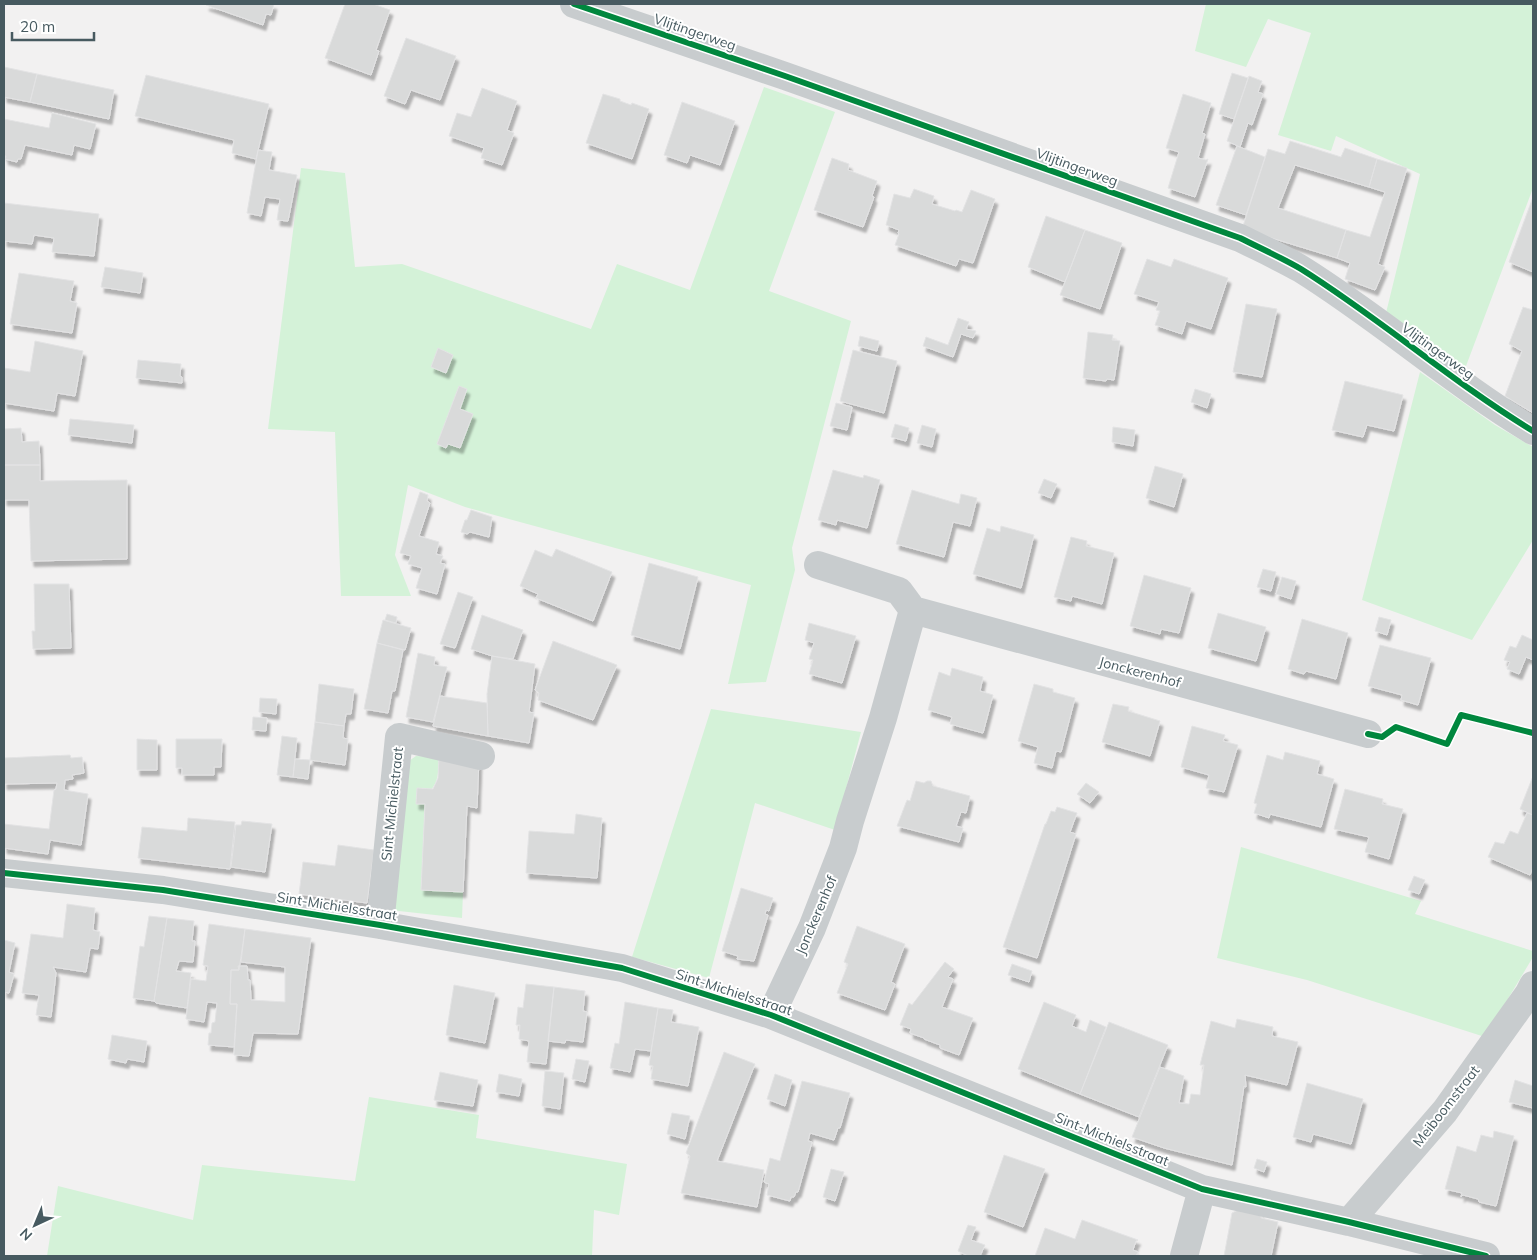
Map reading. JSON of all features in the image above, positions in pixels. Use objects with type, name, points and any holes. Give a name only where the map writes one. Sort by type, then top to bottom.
[{"type":"street","name":"Vlijtingerweg","points":[[574,4],[785,76],[1240,238],[1299,268],[1341,296],[1498,410],[1533,431]]},
{"type":"street","points":[[818,565],[899,591],[913,610]]},
{"type":"street","name":"Jonckerenhof","points":[[771,1016],[812,928],[843,848],[883,718],[913,610],[1368,734]]},
{"type":"street","name":"Sint-Michielstraat","points":[[380,925],[399,737],[481,756]]},
{"type":"street","name":"Sint-Michielsstraat","points":[[4,873],[163,890],[380,925],[622,968],[771,1016],[1202,1189],[1349,1222],[1486,1256]]},
{"type":"street","name":"Meiboomstraat","points":[[1349,1222],[1446,1111],[1533,985]]},
{"type":"street","points":[[1184,1256],[1202,1189]]},
{"type":"green space","points":[[1206,4],[1533,4],[1533,188],[1463,374],[1386,313],[1420,174],[1336,136],[1331,151],[1278,135],[1311,33],[1268,19],[1246,67],[1195,51]]},
{"type":"green space","points":[[764,87],[835,112],[769,291],[851,321],[792,548],[795,570],[766,682],[728,684],[751,585],[465,507],[408,485],[395,555],[411,596],[341,596],[335,432],[268,429],[301,168],[345,173],[355,267],[402,264],[591,329],[617,264],[690,290]]},
{"type":"green space","points":[[1420,372],[1495,425],[1533,447],[1533,540],[1472,640],[1362,600]]},
{"type":"green space","points":[[711,709],[861,732],[835,830],[755,803],[709,978],[632,957]]},
{"type":"green space","points":[[416,756],[439,757],[435,784],[416,804],[425,804],[421,890],[463,892],[462,918],[390,910],[402,766]]},
{"type":"green space","points":[[1241,847],[1421,901],[1415,914],[1533,951],[1533,957],[1485,1037],[1307,980],[1217,958]]},
{"type":"green space","points":[[369,1097],[479,1115],[476,1138],[627,1164],[619,1215],[594,1210],[592,1256],[47,1256],[58,1186],[193,1220],[202,1165],[355,1181]]},
{"type":"building","points":[[206,4],[274,4],[271,15],[266,14],[263,25]]},
{"type":"building","points":[[345,4],[373,4],[390,10],[376,50],[379,51],[371,75],[325,58]]},
{"type":"building","points":[[406,38],[456,56],[440,100],[411,90],[405,104],[384,96]]},
{"type":"building","points":[[4,67],[37,74],[30,102],[4,97]]},
{"type":"building","points":[[1232,73],[1248,78],[1234,119],[1219,114]]},
{"type":"building","points":[[37,74],[114,90],[109,119],[30,102]]},
{"type":"building","points":[[146,75],[269,104],[256,159],[232,153],[234,140],[135,116]]},
{"type":"building","points":[[1249,76],[1262,81],[1258,92],[1263,94],[1252,125],[1248,123],[1240,147],[1227,141]]},
{"type":"building","points":[[482,88],[517,101],[507,130],[514,133],[502,165],[481,158],[484,148],[449,136],[457,113],[471,117]]},
{"type":"building","points":[[603,94],[620,99],[620,101],[631,105],[632,103],[649,109],[632,159],[586,143]]},
{"type":"building","points":[[1183,94],[1211,103],[1202,133],[1205,134],[1198,158],[1208,159],[1195,197],[1168,188],[1179,152],[1166,148]]},
{"type":"building","points":[[682,102],[735,121],[720,165],[690,155],[687,163],[664,155]]},
{"type":"building","points":[[52,113],[96,124],[90,149],[74,145],[72,155],[25,145],[21,159],[18,159],[17,162],[5,159],[4,119],[49,128]]},
{"type":"building","points":[[1290,141],[1341,157],[1345,148],[1377,159],[1369,187],[1295,165],[1278,208],[1346,230],[1337,258],[1242,229],[1268,149],[1285,154]]},
{"type":"building","points":[[1237,146],[1265,157],[1246,215],[1216,205]]},
{"type":"building","points":[[258,150],[272,152],[269,170],[297,175],[288,221],[277,220],[280,199],[265,197],[261,216],[247,213]]},
{"type":"building","points":[[832,158],[849,164],[848,170],[877,181],[872,196],[874,197],[863,227],[814,210]]},
{"type":"building","points":[[1377,159],[1407,168],[1378,264],[1385,267],[1375,290],[1345,279],[1350,263],[1337,258],[1346,230],[1370,237],[1385,192],[1369,187]]},
{"type":"building","points":[[914,189],[934,196],[932,204],[962,212],[971,190],[995,199],[973,263],[959,259],[956,266],[895,245],[899,230],[886,225],[894,194],[910,198]]},
{"type":"building","points":[[1533,197],[1533,272],[1509,262]]},
{"type":"building","points":[[4,203],[99,214],[94,256],[52,252],[54,238],[34,235],[32,244],[4,241]]},
{"type":"building","points":[[1046,216],[1085,230],[1065,282],[1028,267]]},
{"type":"building","points":[[1085,230],[1122,243],[1100,309],[1060,295]]},
{"type":"building","points":[[1147,259],[1171,267],[1174,259],[1228,278],[1211,329],[1186,321],[1182,334],[1155,325],[1160,311],[1156,310],[1159,302],[1134,294]]},
{"type":"building","points":[[105,267],[143,273],[140,293],[101,287]]},
{"type":"building","points":[[19,273],[74,281],[70,301],[77,303],[72,333],[10,324]]},
{"type":"building","points":[[1246,304],[1277,309],[1262,377],[1233,372]]},
{"type":"building","points":[[1523,307],[1533,310],[1533,413],[1505,396],[1522,351],[1509,344]]},
{"type":"building","points":[[958,318],[969,322],[966,329],[976,331],[973,338],[961,334],[953,357],[923,346],[926,337],[948,345]]},
{"type":"building","points":[[1088,332],[1113,335],[1112,340],[1120,341],[1114,380],[1107,379],[1106,381],[1083,378]]},
{"type":"building","points":[[860,336],[879,341],[877,351],[858,346]]},
{"type":"building","points":[[35,341],[83,351],[75,396],[57,393],[54,411],[4,403],[4,368],[30,372]]},
{"type":"building","points":[[438,348],[453,355],[446,373],[431,367]]},
{"type":"building","points":[[853,350],[897,361],[884,413],[840,401]]},
{"type":"building","points":[[138,360],[181,364],[180,376],[182,377],[182,383],[136,378]]},
{"type":"building","points":[[1345,381],[1403,395],[1394,431],[1367,425],[1363,437],[1332,430]]},
{"type":"building","points":[[459,386],[467,389],[460,409],[473,414],[460,448],[448,444],[446,448],[437,444]]},
{"type":"building","points":[[1195,389],[1211,394],[1207,408],[1191,402]]},
{"type":"building","points":[[836,403],[852,407],[847,430],[830,426]]},
{"type":"building","points":[[70,419],[134,425],[132,443],[68,435]]},
{"type":"building","points":[[895,424],[909,428],[906,441],[891,437]]},
{"type":"building","points":[[922,425],[936,429],[932,447],[917,443]]},
{"type":"building","points":[[1113,427],[1135,430],[1133,446],[1112,442]]},
{"type":"building","points":[[21,428],[22,442],[39,441],[40,465],[4,465],[4,429]]},
{"type":"building","points":[[4,465],[40,465],[40,481],[127,480],[127,559],[31,561],[29,500],[4,500]]},
{"type":"building","points":[[1155,466],[1183,474],[1174,507],[1146,498]]},
{"type":"building","points":[[833,470],[863,478],[864,475],[880,480],[867,528],[837,520],[836,525],[818,520]]},
{"type":"building","points":[[1044,479],[1057,484],[1051,498],[1038,493]]},
{"type":"building","points":[[912,490],[959,504],[961,494],[977,498],[970,526],[953,522],[944,557],[896,544]]},
{"type":"building","points":[[420,492],[428,495],[427,501],[430,503],[419,536],[439,542],[436,554],[443,556],[440,563],[445,564],[437,594],[416,588],[422,568],[408,564],[411,556],[400,553]]},
{"type":"building","points":[[471,510],[492,517],[489,537],[470,532],[467,534],[461,532]]},
{"type":"building","points":[[1001,526],[1034,535],[1021,588],[973,574],[987,528],[1000,532]]},
{"type":"building","points":[[1071,537],[1087,541],[1086,546],[1114,553],[1102,604],[1072,596],[1071,601],[1054,597]]},
{"type":"building","points":[[556,549],[612,572],[593,621],[536,598],[538,594],[520,586],[535,550],[552,557]]},
{"type":"building","points":[[649,563],[698,577],[680,649],[631,635]]},
{"type":"building","points":[[1263,569],[1276,572],[1271,591],[1257,587]]},
{"type":"building","points":[[1144,575],[1191,588],[1179,633],[1161,629],[1160,634],[1130,626]]},
{"type":"building","points":[[1282,577],[1296,581],[1291,599],[1276,594]]},
{"type":"building","points":[[34,584],[69,584],[71,648],[33,649],[32,631],[35,631]]},
{"type":"building","points":[[458,592],[473,597],[455,648],[440,644]]},
{"type":"building","points":[[1218,613],[1266,627],[1256,661],[1208,648]]},
{"type":"building","points":[[387,614],[397,617],[396,623],[385,620]]},
{"type":"building","points":[[482,615],[523,630],[513,659],[492,656],[471,649]]},
{"type":"building","points":[[1379,617],[1391,620],[1387,635],[1375,631]]},
{"type":"building","points":[[1302,619],[1348,633],[1336,679],[1306,671],[1304,674],[1288,669]]},
{"type":"building","points":[[383,620],[411,628],[405,650],[377,643]]},
{"type":"building","points":[[809,623],[856,636],[842,683],[809,674],[813,660],[809,659],[814,643],[805,640]]},
{"type":"building","points":[[1522,635],[1533,640],[1533,660],[1526,657],[1519,674],[1507,669],[1510,662],[1504,660],[1510,646],[1516,648]]},
{"type":"building","points":[[553,641],[617,665],[593,720],[538,700],[539,693],[535,690]]},
{"type":"building","points":[[377,643],[403,650],[395,691],[392,691],[388,713],[364,709]]},
{"type":"building","points":[[1380,645],[1431,658],[1418,705],[1401,700],[1402,695],[1368,686]]},
{"type":"building","points":[[418,653],[435,657],[434,665],[447,667],[433,722],[406,717]]},
{"type":"building","points":[[492,656],[535,664],[529,712],[534,713],[529,743],[488,736],[487,694]]},
{"type":"building","points":[[952,668],[983,677],[980,691],[993,695],[983,733],[950,724],[952,717],[928,710],[939,672],[950,676]]},
{"type":"building","points":[[319,684],[354,689],[351,714],[346,714],[344,726],[315,722]]},
{"type":"building","points":[[1034,684],[1075,698],[1061,752],[1056,751],[1052,768],[1034,763],[1038,747],[1018,741]]},
{"type":"building","points":[[440,696],[487,703],[488,736],[433,726]]},
{"type":"building","points":[[260,698],[277,699],[276,714],[259,712]]},
{"type":"building","points":[[1113,704],[1129,707],[1128,711],[1160,721],[1150,756],[1102,742]]},
{"type":"building","points":[[253,717],[267,718],[266,731],[252,730]]},
{"type":"building","points":[[315,722],[344,726],[343,738],[348,739],[345,765],[310,760]]},
{"type":"building","points":[[1192,726],[1225,735],[1223,741],[1238,745],[1224,792],[1206,788],[1209,775],[1181,767]]},
{"type":"building","points":[[282,736],[297,738],[293,777],[277,775]]},
{"type":"building","points":[[137,739],[157,740],[157,770],[137,770]]},
{"type":"building","points":[[176,739],[222,739],[221,767],[214,767],[214,775],[182,775],[182,768],[176,768]]},
{"type":"building","points":[[1285,752],[1320,761],[1317,774],[1334,779],[1321,827],[1270,814],[1269,818],[1254,813],[1257,804],[1254,803],[1267,755],[1283,760]]},
{"type":"building","points":[[70,755],[71,758],[82,757],[84,773],[72,775],[73,779],[65,780],[64,790],[88,794],[81,845],[50,840],[48,854],[4,848],[4,824],[49,829],[54,790],[57,783],[4,784],[4,758]]},
{"type":"building","points":[[439,757],[479,759],[477,808],[467,806],[463,892],[421,890],[425,804],[416,804],[417,788],[433,789],[438,778]]},
{"type":"building","points":[[295,759],[310,760],[308,779],[293,777]]},
{"type":"building","points":[[1533,776],[1533,815],[1520,809]]},
{"type":"building","points":[[916,781],[924,783],[931,781],[933,786],[970,796],[966,813],[961,812],[956,826],[963,828],[959,842],[897,826],[907,800],[910,801]]},
{"type":"building","points":[[1086,783],[1099,792],[1090,803],[1077,794]]},
{"type":"building","points":[[1345,789],[1383,799],[1382,804],[1403,809],[1389,859],[1365,852],[1369,837],[1334,829]]},
{"type":"building","points":[[1057,807],[1077,813],[1070,832],[1076,834],[1037,958],[1003,947],[1045,824],[1051,811],[1055,812]]},
{"type":"building","points":[[1527,813],[1533,815],[1533,867],[1530,875],[1488,857],[1495,842],[1504,844],[1510,831],[1518,834]]},
{"type":"building","points":[[576,814],[602,818],[597,878],[526,873],[529,831],[574,834]]},
{"type":"building","points":[[188,818],[235,822],[230,869],[138,858],[142,827],[187,831]]},
{"type":"building","points":[[242,821],[272,824],[265,872],[231,867],[236,825],[241,825]]},
{"type":"building","points":[[338,845],[374,850],[367,903],[299,894],[303,862],[335,866]]},
{"type":"building","points":[[1414,876],[1425,880],[1419,894],[1408,890]]},
{"type":"building","points":[[741,888],[773,898],[769,911],[766,910],[765,914],[768,915],[754,961],[737,959],[738,956],[722,951]]},
{"type":"building","points":[[67,904],[95,908],[93,930],[100,932],[98,949],[90,948],[86,972],[53,967],[56,973],[51,1017],[36,1015],[39,995],[22,993],[31,934],[63,938]]},
{"type":"building","points":[[149,916],[167,918],[154,1001],[133,998],[140,946],[144,947]]},
{"type":"building","points":[[167,918],[194,921],[192,941],[195,941],[193,962],[179,961],[176,971],[191,973],[187,1008],[156,1003],[154,1001]]},
{"type":"building","points":[[209,924],[245,929],[239,970],[231,970],[230,1004],[237,1004],[234,1047],[208,1045],[212,1023],[215,1022],[217,1003],[207,1002],[204,1022],[186,1019],[191,979],[206,981],[208,966],[203,965]]},
{"type":"building","points":[[857,926],[905,944],[891,982],[895,984],[885,1010],[837,993],[848,964],[844,962]]},
{"type":"building","points":[[245,929],[311,938],[298,1034],[253,1033],[249,1056],[234,1055],[237,1004],[230,1004],[231,970],[239,970],[238,966],[247,966],[251,1000],[285,1002],[285,967],[241,962]]},
{"type":"building","points":[[4,940],[15,943],[9,972],[14,974],[9,993],[4,992]]},
{"type":"building","points":[[945,962],[954,969],[948,977],[953,979],[942,1007],[973,1018],[959,1055],[910,1033],[911,1029],[900,1025],[909,1003],[912,1005]]},
{"type":"building","points":[[1012,964],[1032,971],[1029,982],[1008,975]]},
{"type":"building","points":[[526,984],[554,987],[546,1064],[527,1062],[529,1041],[519,1039],[520,1025],[516,1025],[518,1007],[523,1008]]},
{"type":"building","points":[[454,985],[495,993],[485,1043],[446,1035]]},
{"type":"building","points":[[554,987],[585,991],[583,1011],[587,1012],[583,1042],[566,1040],[565,1043],[548,1041]]},
{"type":"building","points":[[625,1002],[658,1008],[651,1051],[635,1049],[630,1072],[610,1068],[615,1043],[619,1044]]},
{"type":"building","points":[[1044,1002],[1076,1015],[1072,1026],[1086,1032],[1090,1020],[1106,1027],[1080,1094],[1018,1069]]},
{"type":"building","points":[[658,1008],[673,1010],[671,1022],[699,1027],[688,1086],[651,1079],[653,1066],[649,1065]]},
{"type":"building","points":[[1237,1019],[1273,1027],[1272,1036],[1298,1042],[1287,1085],[1245,1075],[1246,1087],[1244,1086],[1232,1165],[1164,1148],[1132,1137],[1160,1067],[1184,1076],[1179,1103],[1189,1104],[1191,1094],[1200,1095],[1204,1065],[1200,1065],[1211,1021],[1235,1028]]},
{"type":"building","points":[[1109,1022],[1168,1045],[1139,1117],[1080,1094]]},
{"type":"building","points":[[112,1035],[147,1041],[144,1062],[127,1059],[126,1063],[108,1059]]},
{"type":"building","points":[[724,1052],[755,1064],[717,1161],[764,1170],[757,1207],[681,1193],[690,1156],[686,1153]]},
{"type":"building","points":[[576,1059],[589,1061],[585,1082],[572,1079]]},
{"type":"building","points":[[545,1071],[564,1073],[560,1109],[542,1106]]},
{"type":"building","points":[[440,1072],[478,1080],[473,1106],[434,1100]]},
{"type":"building","points":[[499,1074],[522,1079],[519,1096],[496,1092]]},
{"type":"building","points":[[775,1074],[792,1080],[785,1106],[767,1099]]},
{"type":"building","points":[[1515,1080],[1533,1086],[1533,1108],[1509,1102]]},
{"type":"building","points":[[802,1081],[850,1093],[840,1128],[838,1128],[834,1140],[810,1133],[808,1141],[812,1142],[798,1192],[796,1192],[794,1197],[791,1197],[790,1201],[767,1195],[769,1184],[764,1182],[770,1158],[780,1161]]},
{"type":"building","points":[[1307,1083],[1363,1099],[1351,1144],[1313,1134],[1311,1142],[1293,1137]]},
{"type":"building","points":[[672,1113],[690,1116],[685,1139],[667,1134]]},
{"type":"building","points":[[1494,1131],[1514,1136],[1496,1206],[1479,1202],[1478,1199],[1463,1195],[1461,1197],[1462,1193],[1445,1189],[1457,1146],[1476,1152],[1481,1135],[1493,1138]]},
{"type":"building","points":[[1004,1155],[1045,1169],[1023,1227],[984,1212]]},
{"type":"building","points":[[1257,1159],[1267,1162],[1264,1172],[1254,1168]]},
{"type":"building","points":[[831,1169],[844,1172],[835,1201],[823,1197]]},
{"type":"building","points":[[1240,1209],[1261,1213],[1261,1218],[1278,1222],[1271,1256],[1224,1256],[1232,1213]]},
{"type":"building","points":[[1082,1220],[1138,1240],[1133,1250],[1138,1252],[1136,1256],[1035,1256],[1045,1228],[1075,1239]]},
{"type":"building","points":[[968,1225],[976,1227],[971,1240],[985,1245],[980,1256],[968,1256],[958,1251]]},
{"type":"cycle path","points":[[574,4],[785,76],[1240,238],[1294,265],[1331,288],[1474,392],[1533,431]]},
{"type":"cycle path","points":[[1368,734],[1382,737],[1396,727],[1447,744],[1461,715],[1533,733]]},
{"type":"cycle path","points":[[4,873],[163,890],[380,925],[622,968],[771,1015],[1202,1189],[1349,1222],[1486,1256]]}]
